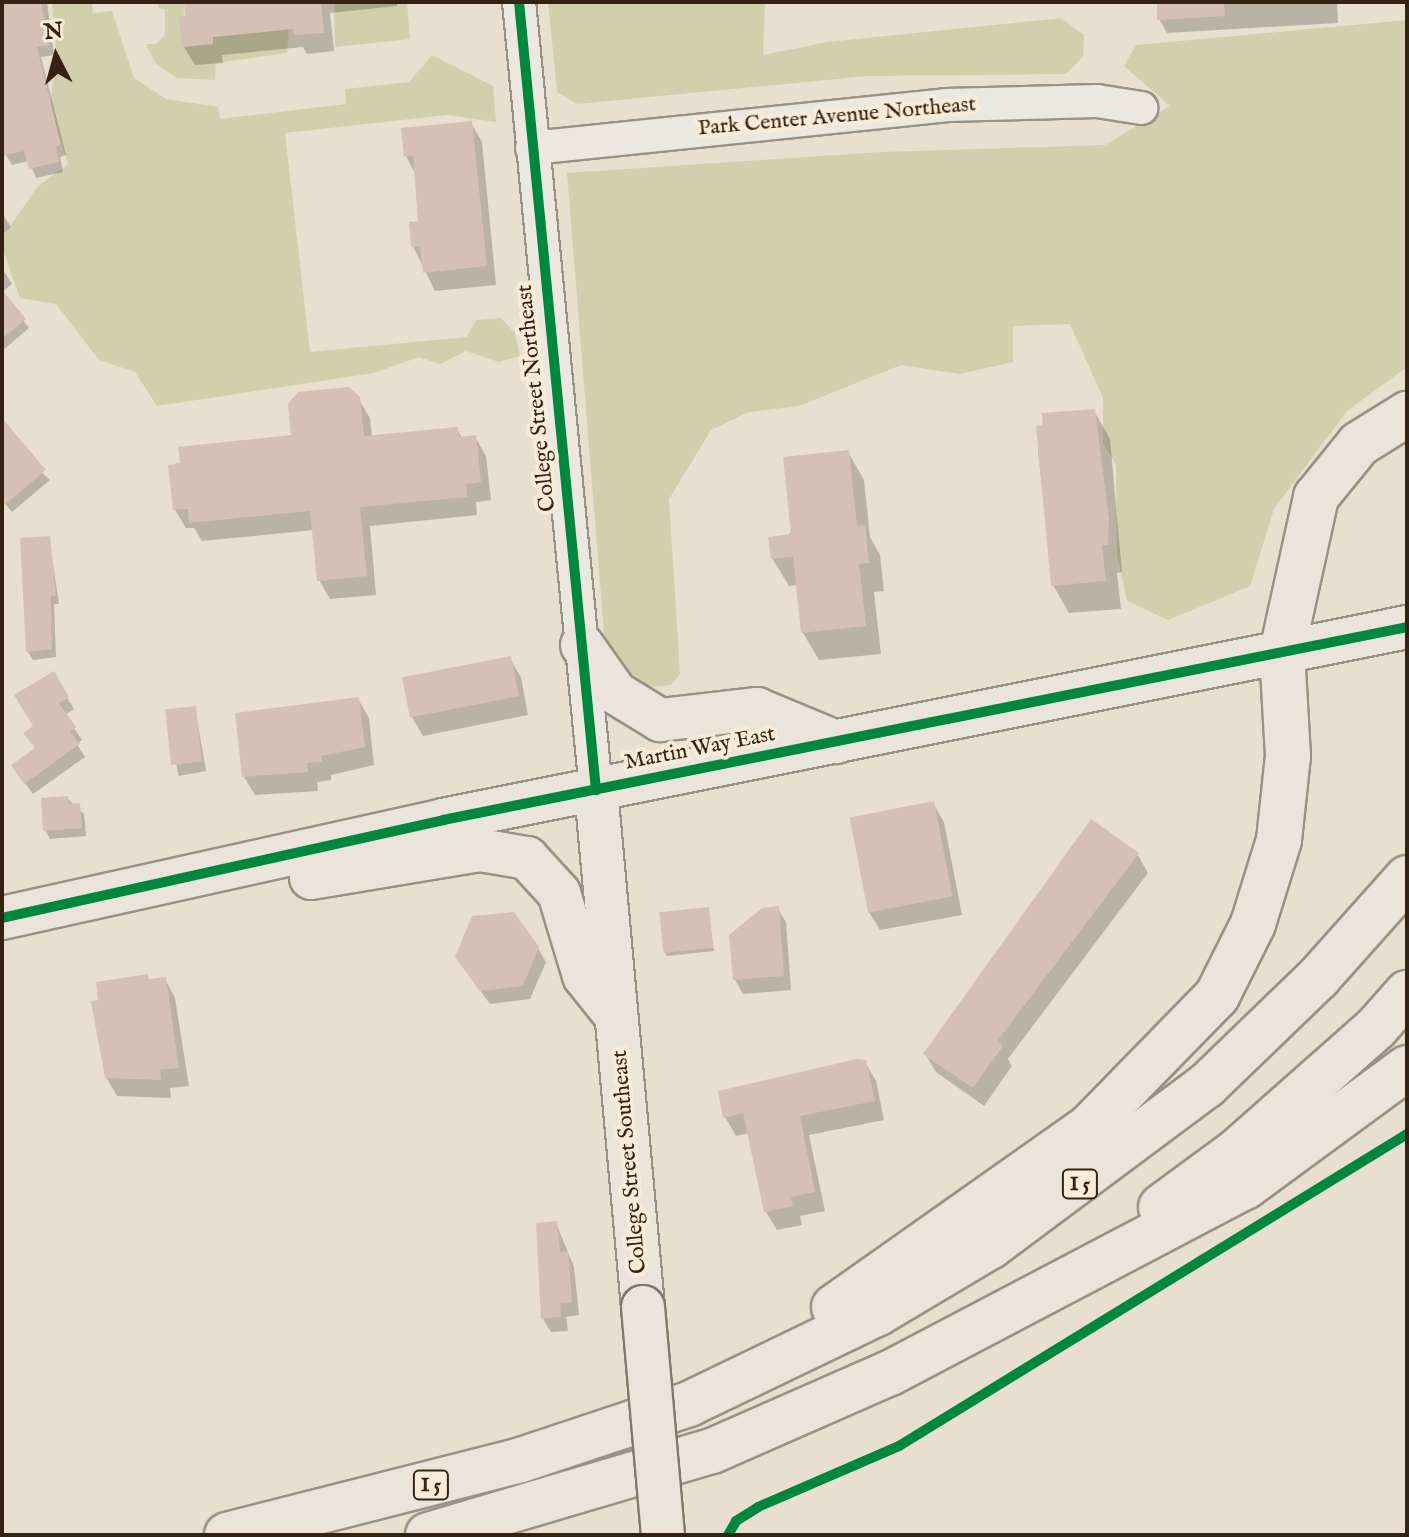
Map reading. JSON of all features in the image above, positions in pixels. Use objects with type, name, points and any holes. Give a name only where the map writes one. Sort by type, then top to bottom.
[{"type":"highway","points":[[689,1404],[953,1227],[1088,1128],[1217,996],[1253,924],[1288,795],[1282,652],[1316,497],[1359,444],[1407,414]]},
{"type":"highway","name":"I 5","points":[[227,1535],[521,1460],[689,1404],[878,1313],[991,1246],[1093,1175],[1206,1086],[1318,978],[1407,878]]},
{"type":"highway","name":"I 5","points":[[428,1535],[712,1451],[890,1373],[1056,1284],[1237,1151],[1376,1028],[1407,993]]},
{"type":"highway","points":[[1056,1284],[1245,1187],[1407,1068]]},
{"type":"main road","name":"Martin Way East","points":[[2,918],[596,790],[1407,627]]},
{"type":"main road","points":[[582,645],[616,693],[660,720],[757,709],[836,742]]},
{"type":"main road","name":"College Street Southeast","points":[[596,790],[663,1535]]},
{"type":"main road","points":[[159,884],[240,891],[455,853],[510,851],[536,863],[559,893],[584,976],[616,1016]]},
{"type":"street","name":"College Street Northeast","points":[[519,2],[596,790]]},
{"type":"street","name":"Park Center Avenue Northeast","points":[[532,148],[946,105],[1097,101],[1141,108]]},
{"type":"shaded area","points":[[52,2],[92,2],[93,13],[112,11],[134,78],[166,99],[218,107],[220,119],[346,104],[345,89],[409,82],[432,55],[493,86],[496,122],[447,115],[285,133],[310,352],[467,337],[476,320],[501,318],[515,333],[520,356],[499,362],[466,351],[440,364],[419,357],[374,373],[157,406],[135,372],[99,360],[56,304],[20,298],[2,247],[2,238],[38,186],[68,164],[50,108],[56,51]]},
{"type":"shaded area","points":[[158,2],[184,2],[183,47],[213,44],[213,37],[289,29],[287,53],[216,63],[215,80],[177,78],[156,64],[146,44],[156,44],[165,35],[165,9],[158,8]]},
{"type":"shaded area","points":[[334,2],[407,2],[410,39],[335,47]]},
{"type":"shaded area","points":[[548,2],[765,2],[763,55],[828,42],[1061,18],[1084,35],[1083,57],[1066,74],[868,76],[577,104],[557,92]]},
{"type":"shaded area","points":[[1407,20],[1407,367],[1347,411],[1274,509],[1250,586],[1168,620],[1127,601],[1117,555],[1116,465],[1103,443],[1103,398],[1070,324],[1013,326],[1013,362],[960,374],[901,365],[799,406],[749,412],[711,430],[669,499],[680,674],[671,685],[629,689],[606,658],[567,173],[881,152],[1105,145],[1170,106],[1124,66],[1136,45]]},
{"type":"building","points":[[2,2],[41,2],[49,45],[37,47],[61,145],[56,147],[59,162],[29,169],[24,151],[2,156]]},
{"type":"building","points":[[184,2],[321,2],[324,33],[294,35],[293,29],[213,37],[213,44],[182,47],[179,16],[185,16]]},
{"type":"building","points":[[1157,2],[1224,2],[1225,16],[1157,20]]},
{"type":"building","points":[[472,121],[487,266],[423,273],[420,246],[411,247],[409,222],[418,221],[413,156],[404,157],[401,128]]},
{"type":"building","points":[[2,290],[26,319],[2,339]]},
{"type":"building","points":[[349,387],[360,397],[364,436],[458,427],[459,437],[476,435],[481,482],[466,484],[467,497],[360,507],[367,576],[317,581],[310,511],[189,523],[188,509],[173,510],[168,465],[180,463],[178,447],[291,435],[288,404],[298,392]]},
{"type":"building","points":[[1095,409],[1109,519],[1108,545],[1102,545],[1106,581],[1051,586],[1036,426],[1043,425],[1042,413]]},
{"type":"building","points":[[2,418],[46,470],[2,507]]},
{"type":"building","points":[[849,450],[857,526],[865,525],[869,563],[859,564],[866,626],[801,633],[793,557],[771,559],[768,537],[791,534],[783,457]]},
{"type":"building","points":[[50,536],[56,596],[51,596],[52,649],[26,652],[20,538]]},
{"type":"building","points":[[511,656],[519,696],[410,717],[402,677]]},
{"type":"building","points":[[54,671],[69,697],[59,703],[76,727],[70,732],[80,744],[24,784],[11,765],[35,748],[23,733],[33,726],[14,695]]},
{"type":"building","points":[[359,697],[365,747],[321,756],[322,762],[307,763],[308,772],[242,777],[235,713]]},
{"type":"building","points":[[196,706],[202,762],[171,765],[165,709]]},
{"type":"building","points":[[68,796],[68,804],[80,803],[82,828],[43,831],[41,798]]},
{"type":"building","points":[[934,801],[953,896],[868,913],[850,817]]},
{"type":"building","points":[[1091,819],[1139,853],[998,1040],[1003,1046],[973,1088],[923,1054]]},
{"type":"building","points":[[779,906],[784,976],[733,980],[729,935],[762,908]]},
{"type":"building","points":[[709,907],[713,948],[664,953],[659,912]]},
{"type":"building","points":[[514,912],[539,947],[523,986],[480,991],[455,957],[472,916]]},
{"type":"building","points":[[148,974],[149,979],[166,977],[179,1068],[160,1070],[161,1080],[105,1078],[91,1001],[98,1000],[96,982]]},
{"type":"building","points":[[857,1059],[866,1060],[875,1101],[800,1116],[815,1192],[791,1197],[793,1206],[764,1212],[743,1113],[723,1118],[718,1091]]},
{"type":"building","points":[[557,1221],[560,1252],[568,1251],[572,1302],[560,1303],[561,1317],[541,1319],[536,1223]]},
{"type":"cycle path","points":[[519,2],[596,790]]},
{"type":"cycle path","points":[[2,918],[443,820],[1407,627]]},
{"type":"cycle path","points":[[728,1535],[736,1521],[758,1507],[899,1446],[1407,1134]]}]
